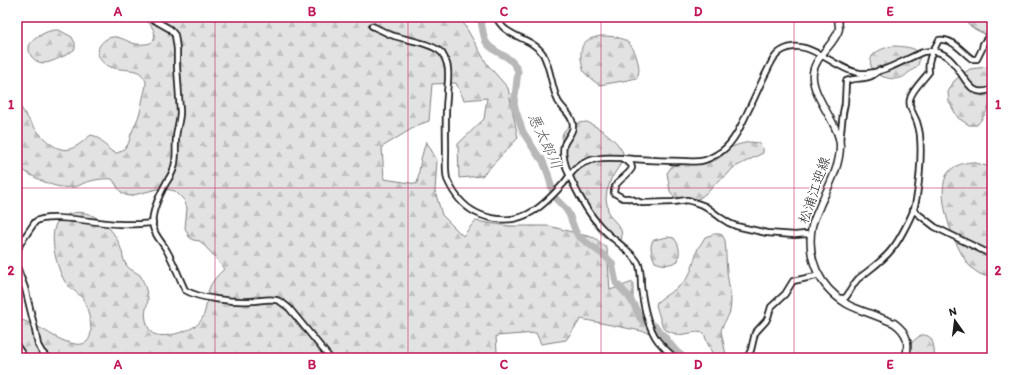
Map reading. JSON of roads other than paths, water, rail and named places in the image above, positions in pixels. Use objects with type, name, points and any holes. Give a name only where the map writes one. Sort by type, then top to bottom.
[{"type":"main road","name":"松浦江迎線","points":[[838,17],[839,24],[837,34],[816,64],[813,72],[813,79],[817,91],[835,128],[840,144],[836,168],[813,225],[811,236],[813,263],[818,275],[837,298],[848,305],[894,323],[900,327],[905,333],[907,340],[908,348],[906,358]]},
{"type":"street","points":[[149,17],[170,29],[175,35],[177,49],[180,118],[177,130],[175,165],[156,204],[153,223],[156,233],[168,252],[185,290],[189,293],[205,297],[230,300],[245,301],[272,299],[281,301],[289,308],[330,358]]},
{"type":"street","points":[[496,17],[504,28],[532,44],[539,49],[542,54],[547,64],[556,97],[570,116],[573,123],[574,128],[564,145],[564,154],[570,176],[580,197],[598,224],[639,263],[644,305],[650,326],[658,342],[676,358]]},
{"type":"street","points":[[372,26],[392,35],[426,45],[442,54],[447,64],[448,73],[446,110],[447,178],[456,195],[462,203],[469,208],[478,214],[489,218],[506,220],[524,216],[536,210],[546,202],[574,170],[580,165],[591,160],[608,157],[702,161],[713,157],[724,149],[737,133],[773,59],[783,49],[801,46],[822,55],[848,71],[861,73],[890,67],[923,52],[930,51],[941,53],[957,66],[974,90],[979,92],[992,89]]},
{"type":"street","points":[[837,298],[844,298],[848,295],[854,283],[892,249],[913,210],[919,176],[920,136],[917,122],[912,113],[910,97],[929,72],[928,65],[939,40],[951,42],[972,59],[977,59],[983,44],[992,31]]},
{"type":"street","points":[[840,144],[843,113],[846,103],[846,81],[874,76],[880,70]]},
{"type":"street","points":[[622,158],[631,164],[632,168],[631,171],[614,188],[614,193],[623,198],[650,203],[691,201],[705,206],[721,218],[736,226],[767,233],[795,235],[806,234],[811,236]]},
{"type":"street","points":[[913,210],[934,227],[992,255]]},
{"type":"street","points":[[17,252],[20,244],[35,222],[43,218],[126,225],[153,223]]},
{"type":"street","points":[[17,267],[25,288],[38,345],[48,358]]},
{"type":"street","points":[[747,358],[751,350],[755,333],[766,321],[771,308],[785,294],[793,281],[818,275]]},
{"type":"street","points":[[17,346],[25,358]]},
{"type":"waterway","name":"悪太郎川","points":[[480,17],[486,42],[494,50],[512,61],[518,71],[514,104],[516,111],[523,132],[539,157],[542,159],[555,198],[569,214],[578,236],[612,263],[616,283],[629,297],[640,318],[656,327],[677,352],[685,358]]}]
